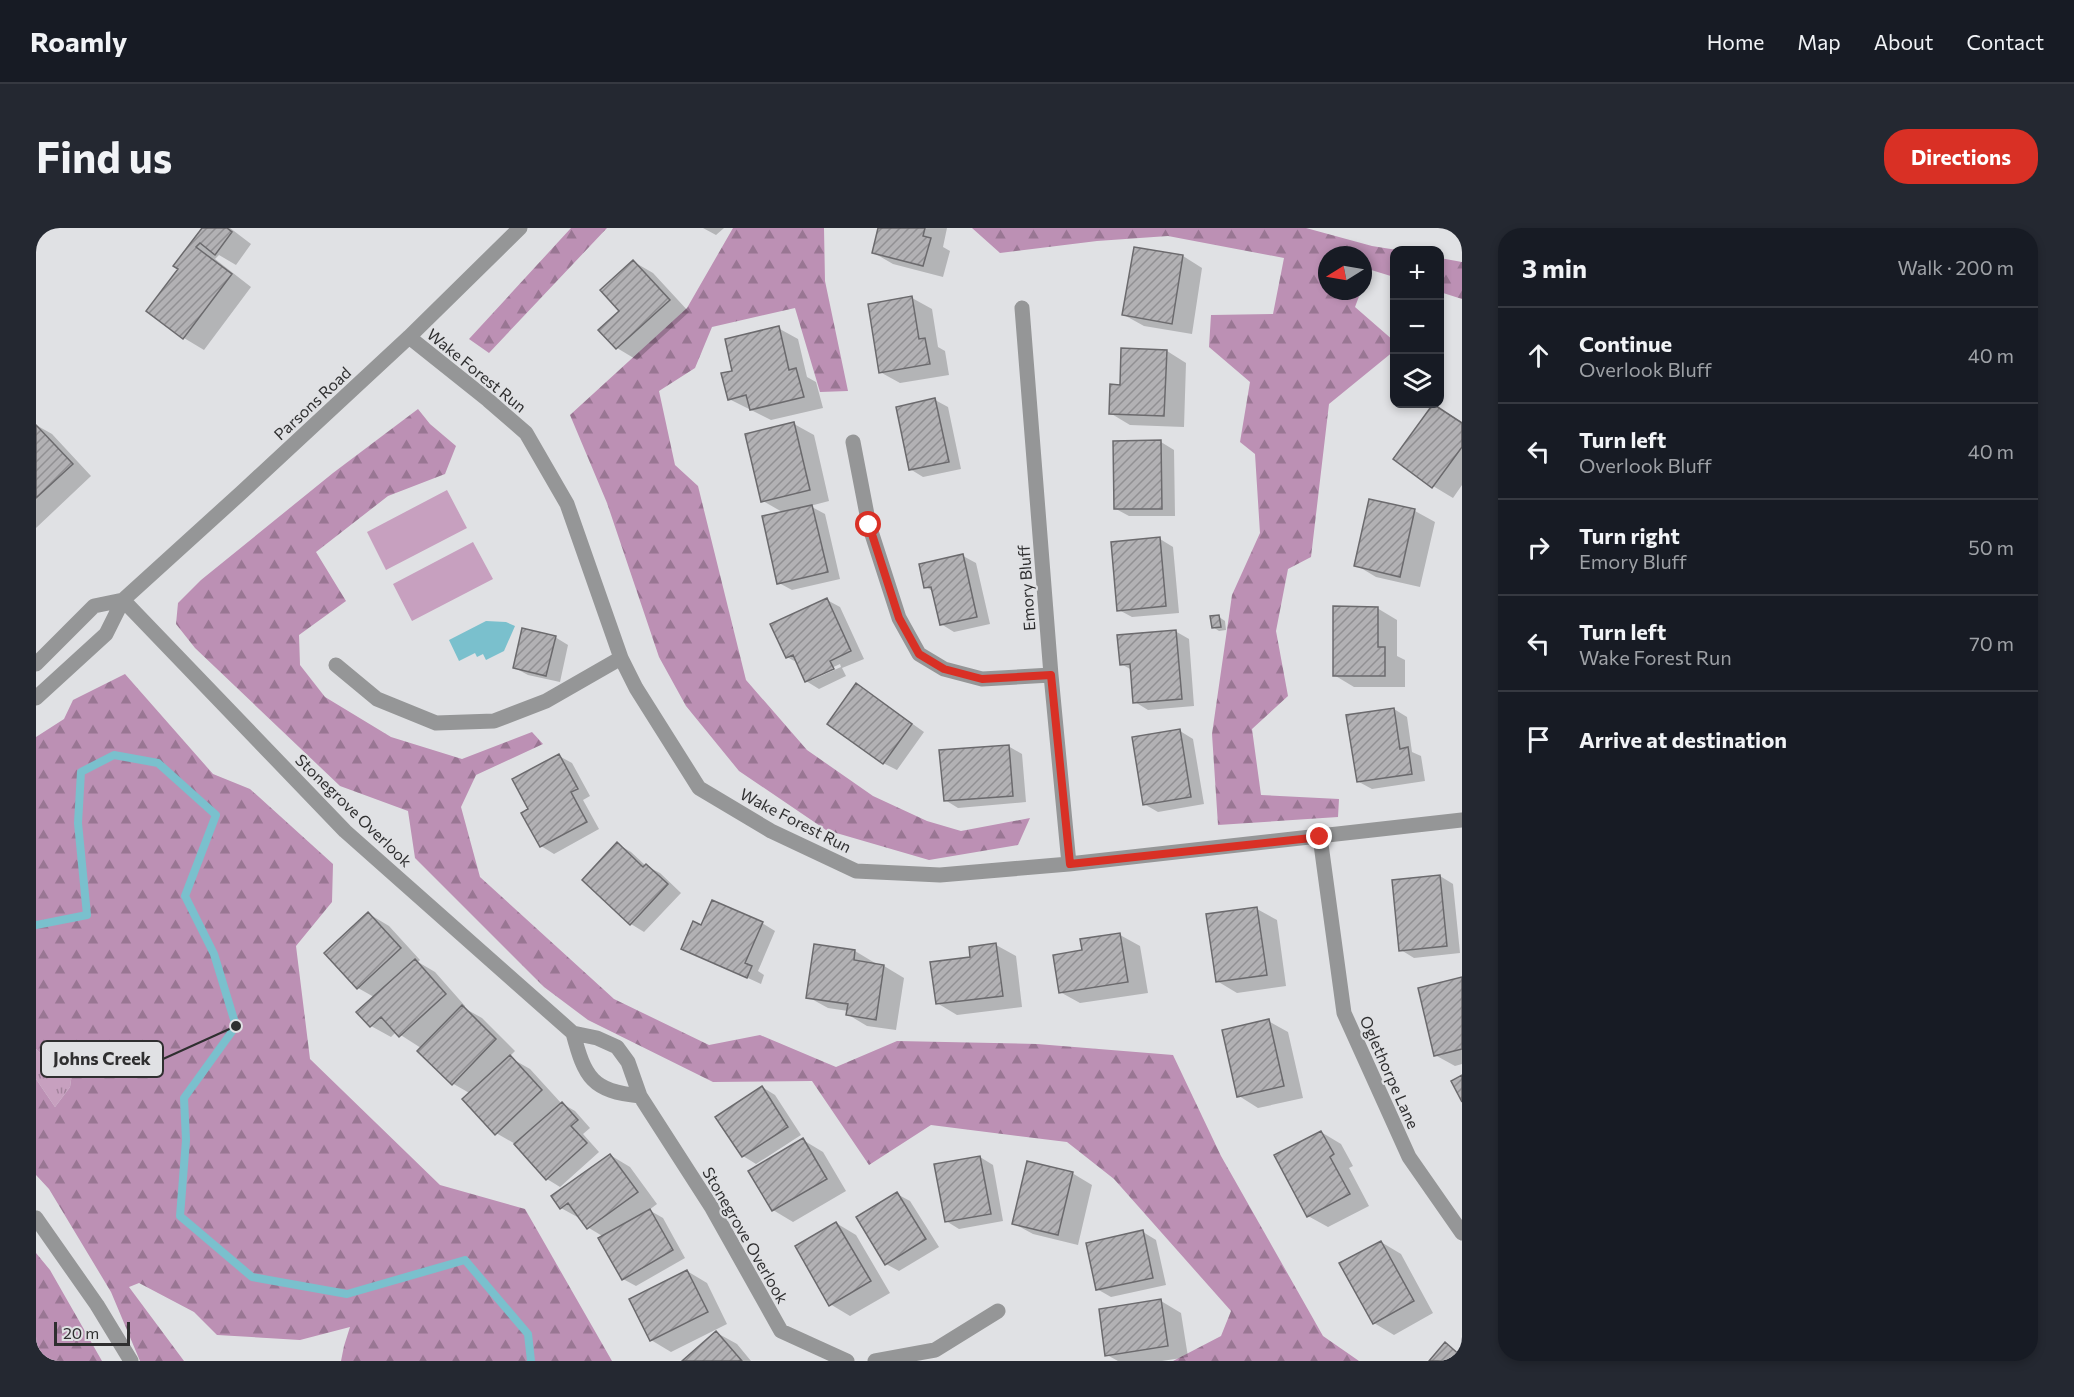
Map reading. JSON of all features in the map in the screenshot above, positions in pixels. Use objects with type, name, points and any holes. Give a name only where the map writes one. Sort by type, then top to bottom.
[{"type":"street","name":"Parsons Road","points":[[36,698],[106,634],[123,600],[409,338],[519,228]]},
{"type":"street","name":"Emory Bluff","points":[[1022,308],[1051,675],[1070,864]]},
{"type":"street","name":"Wake Forest Run","points":[[409,338],[526,433],[567,504],[621,658],[636,688],[699,788],[771,831],[855,871],[940,875],[1070,864],[1462,820]]},
{"type":"street","points":[[853,442],[869,525],[899,618],[919,654],[944,669],[982,679],[1051,675]]},
{"type":"street","points":[[36,664],[94,606],[123,600]]},
{"type":"street","name":"Stonegrove Overlook","points":[[123,600],[345,831],[573,1033],[597,1038],[617,1047],[628,1062],[640,1096],[712,1208],[781,1331],[847,1361]]},
{"type":"street","points":[[336,665],[377,699],[436,723],[494,721],[546,701],[621,658]]},
{"type":"street","name":"Oglethorpe Lane","points":[[1320,837],[1344,1013],[1409,1157],[1462,1233]]},
{"type":"street","points":[[573,1033],[579,1057],[589,1077],[597,1085],[621,1094],[640,1096]]},
{"type":"street","points":[[36,1218],[97,1305],[131,1361]]},
{"type":"street","points":[[874,1361],[934,1350],[998,1311]]},
{"type":"green space","points":[[571,228],[607,228],[489,353],[469,339]]},
{"type":"green space","points":[[733,228],[824,228],[825,281],[848,391],[820,392],[795,308],[712,327],[695,368],[659,391],[675,465],[698,486],[746,680],[807,750],[873,796],[927,821],[961,831],[1030,818],[1018,845],[929,860],[826,830],[739,771],[686,706],[659,657],[607,503],[570,415],[687,308]]},
{"type":"green space","points":[[972,228],[1306,228],[1372,246],[1318,246],[1318,300],[1358,300],[1355,307],[1390,338],[1390,354],[1329,404],[1311,557],[1288,569],[1276,631],[1288,696],[1252,729],[1261,795],[1339,799],[1338,817],[1218,825],[1212,734],[1232,595],[1260,533],[1255,454],[1240,442],[1250,382],[1209,347],[1211,315],[1273,314],[1284,258],[1168,236],[1097,241],[1000,253]]},
{"type":"green space","points":[[1372,246],[1390,249],[1390,276],[1372,270]]},
{"type":"green space","points":[[1444,259],[1462,262],[1462,299],[1444,293]]},
{"type":"green space","points":[[418,409],[430,424],[456,446],[445,474],[388,496],[316,552],[346,601],[299,635],[300,665],[325,697],[391,737],[462,759],[532,732],[543,744],[476,775],[461,807],[480,877],[614,999],[709,1045],[760,1035],[836,1067],[897,1041],[1037,1044],[1173,1055],[1221,1156],[1323,1336],[1359,1361],[1173,1361],[1221,1336],[1231,1311],[1114,1179],[1067,1142],[931,1125],[869,1165],[812,1081],[713,1082],[588,1020],[544,987],[415,858],[408,811],[340,786],[195,648],[176,624],[178,603],[201,580],[333,473]]},
{"type":"green space","points":[[447,490],[467,528],[386,570],[367,532]]},
{"type":"green space","points":[[473,542],[493,579],[412,621],[393,584]]},
{"type":"green space","points":[[125,674],[213,774],[250,789],[333,864],[332,902],[296,946],[310,1059],[440,1185],[525,1209],[612,1361],[341,1361],[350,1327],[300,1340],[217,1335],[194,1312],[139,1283],[129,1287],[184,1361],[140,1361],[111,1292],[49,1189],[36,1175],[36,1079],[55,1107],[70,1087],[74,1060],[42,1055],[36,1049],[36,737],[64,719],[73,700]]},
{"type":"green space","points":[[36,1049],[42,1055],[74,1060],[70,1087],[55,1107],[36,1079]]},
{"type":"green space","points":[[36,1253],[50,1270],[102,1361],[36,1361]]},
{"type":"water","points":[[486,621],[506,622],[515,626],[504,651],[486,660],[483,654],[477,657],[475,653],[459,661],[449,640]]},
{"type":"building","points":[[202,228],[227,228],[232,232],[215,255],[200,243],[196,247],[232,274],[183,339],[146,311],[178,269],[173,266]]},
{"type":"building","points":[[878,228],[925,228],[923,236],[931,238],[923,266],[872,253]]},
{"type":"building","points":[[1134,247],[1183,255],[1172,324],[1122,315]]},
{"type":"building","points":[[633,260],[670,300],[616,349],[598,330],[619,311],[600,290]]},
{"type":"building","points":[[912,296],[919,339],[925,338],[930,364],[879,373],[868,304]]},
{"type":"building","points":[[779,326],[789,370],[796,368],[804,397],[750,410],[746,395],[728,400],[721,373],[732,371],[725,339]]},
{"type":"building","points":[[1121,348],[1167,350],[1164,416],[1109,414],[1110,384],[1120,385]]},
{"type":"building","points":[[935,398],[949,462],[909,470],[896,407]]},
{"type":"building","points":[[1430,408],[1439,408],[1462,423],[1462,447],[1432,488],[1393,459]]},
{"type":"building","points":[[794,422],[810,490],[761,502],[745,434]]},
{"type":"building","points":[[36,425],[73,464],[36,498]]},
{"type":"building","points":[[1161,440],[1162,509],[1114,509],[1113,441]]},
{"type":"building","points":[[1369,499],[1415,509],[1400,577],[1354,566]]},
{"type":"building","points":[[812,505],[828,572],[777,584],[762,516]]},
{"type":"building","points":[[1160,537],[1166,606],[1117,611],[1111,542]]},
{"type":"building","points":[[963,554],[977,617],[940,625],[931,587],[924,588],[919,564]]},
{"type":"building","points":[[827,598],[851,651],[830,661],[834,669],[805,682],[793,655],[786,658],[770,624]]},
{"type":"building","points":[[1333,606],[1378,607],[1378,647],[1385,647],[1385,676],[1333,676]]},
{"type":"building","points":[[1219,615],[1221,627],[1212,628],[1210,616]]},
{"type":"building","points":[[522,628],[556,636],[546,676],[513,668]]},
{"type":"building","points":[[1176,630],[1182,699],[1133,703],[1130,664],[1120,665],[1117,635]]},
{"type":"building","points":[[856,683],[912,724],[883,764],[827,724]]},
{"type":"building","points":[[1394,708],[1400,749],[1408,747],[1412,774],[1357,782],[1346,715]]},
{"type":"building","points":[[1180,729],[1191,797],[1143,805],[1132,737]]},
{"type":"building","points":[[1009,745],[1013,796],[944,801],[939,750]]},
{"type":"building","points":[[559,754],[578,789],[571,792],[587,822],[540,847],[521,813],[528,809],[512,779]]},
{"type":"building","points":[[617,842],[643,867],[646,864],[668,884],[630,925],[582,880]]},
{"type":"building","points":[[1440,875],[1447,946],[1399,951],[1392,880]]},
{"type":"building","points":[[712,900],[763,922],[745,963],[752,966],[747,978],[681,949],[693,921],[701,925]]},
{"type":"building","points":[[1257,907],[1267,975],[1216,982],[1206,914]]},
{"type":"building","points":[[368,912],[401,948],[357,989],[324,953]]},
{"type":"building","points":[[1120,933],[1128,982],[1059,993],[1053,955],[1082,950],[1080,939]]},
{"type":"building","points":[[996,943],[1003,996],[936,1004],[930,962],[970,957],[969,947]]},
{"type":"building","points":[[814,944],[855,950],[854,960],[884,965],[876,1020],[846,1015],[848,1004],[806,998]]},
{"type":"building","points":[[415,959],[446,994],[399,1037],[381,1017],[370,1027],[356,1012]]},
{"type":"building","points":[[1462,977],[1462,1049],[1434,1056],[1418,988]]},
{"type":"building","points":[[462,1005],[496,1039],[452,1085],[417,1051]]},
{"type":"building","points":[[1269,1019],[1284,1086],[1237,1097],[1222,1030]]},
{"type":"building","points":[[510,1055],[542,1090],[495,1135],[462,1099]]},
{"type":"building","points":[[1462,1075],[1462,1102],[1451,1081]]},
{"type":"building","points":[[762,1086],[788,1127],[742,1157],[715,1117]]},
{"type":"building","points":[[562,1102],[578,1120],[571,1126],[587,1143],[546,1180],[514,1144]]},
{"type":"building","points":[[1321,1131],[1334,1154],[1330,1157],[1350,1194],[1307,1217],[1274,1155]]},
{"type":"building","points":[[803,1138],[827,1179],[772,1211],[748,1171]]},
{"type":"building","points":[[610,1154],[638,1192],[587,1229],[568,1203],[560,1209],[551,1196]]},
{"type":"building","points":[[980,1156],[991,1214],[945,1222],[934,1164]]},
{"type":"building","points":[[1027,1161],[1073,1172],[1058,1235],[1012,1224]]},
{"type":"building","points":[[897,1192],[926,1239],[885,1265],[856,1217]]},
{"type":"building","points":[[650,1209],[673,1250],[622,1280],[598,1238]]},
{"type":"building","points":[[836,1222],[871,1281],[829,1306],[795,1246]]},
{"type":"building","points":[[1143,1230],[1153,1278],[1096,1290],[1086,1243]]},
{"type":"building","points":[[1381,1241],[1414,1301],[1373,1324],[1339,1263]]},
{"type":"building","points":[[687,1270],[708,1312],[650,1341],[629,1299]]},
{"type":"building","points":[[1161,1299],[1168,1346],[1105,1356],[1099,1309]]},
{"type":"building","points":[[716,1331],[742,1361],[682,1361]]},
{"type":"building","points":[[1445,1342],[1462,1357],[1462,1361],[1429,1361]]},
{"type":"waterway","points":[[36,925],[87,915],[78,823],[81,772],[114,755],[158,763],[216,815],[185,896],[214,954],[236,1026],[184,1098],[186,1140],[180,1216],[252,1277],[347,1294],[465,1260],[528,1334],[531,1361]]},
{"type":"place","name":"Johns Creek","points":[[236,1026]]},
{"type":"route","points":[[869,525],[899,618],[919,654],[944,669],[982,679],[1051,675],[1070,864],[1320,837]]}]
